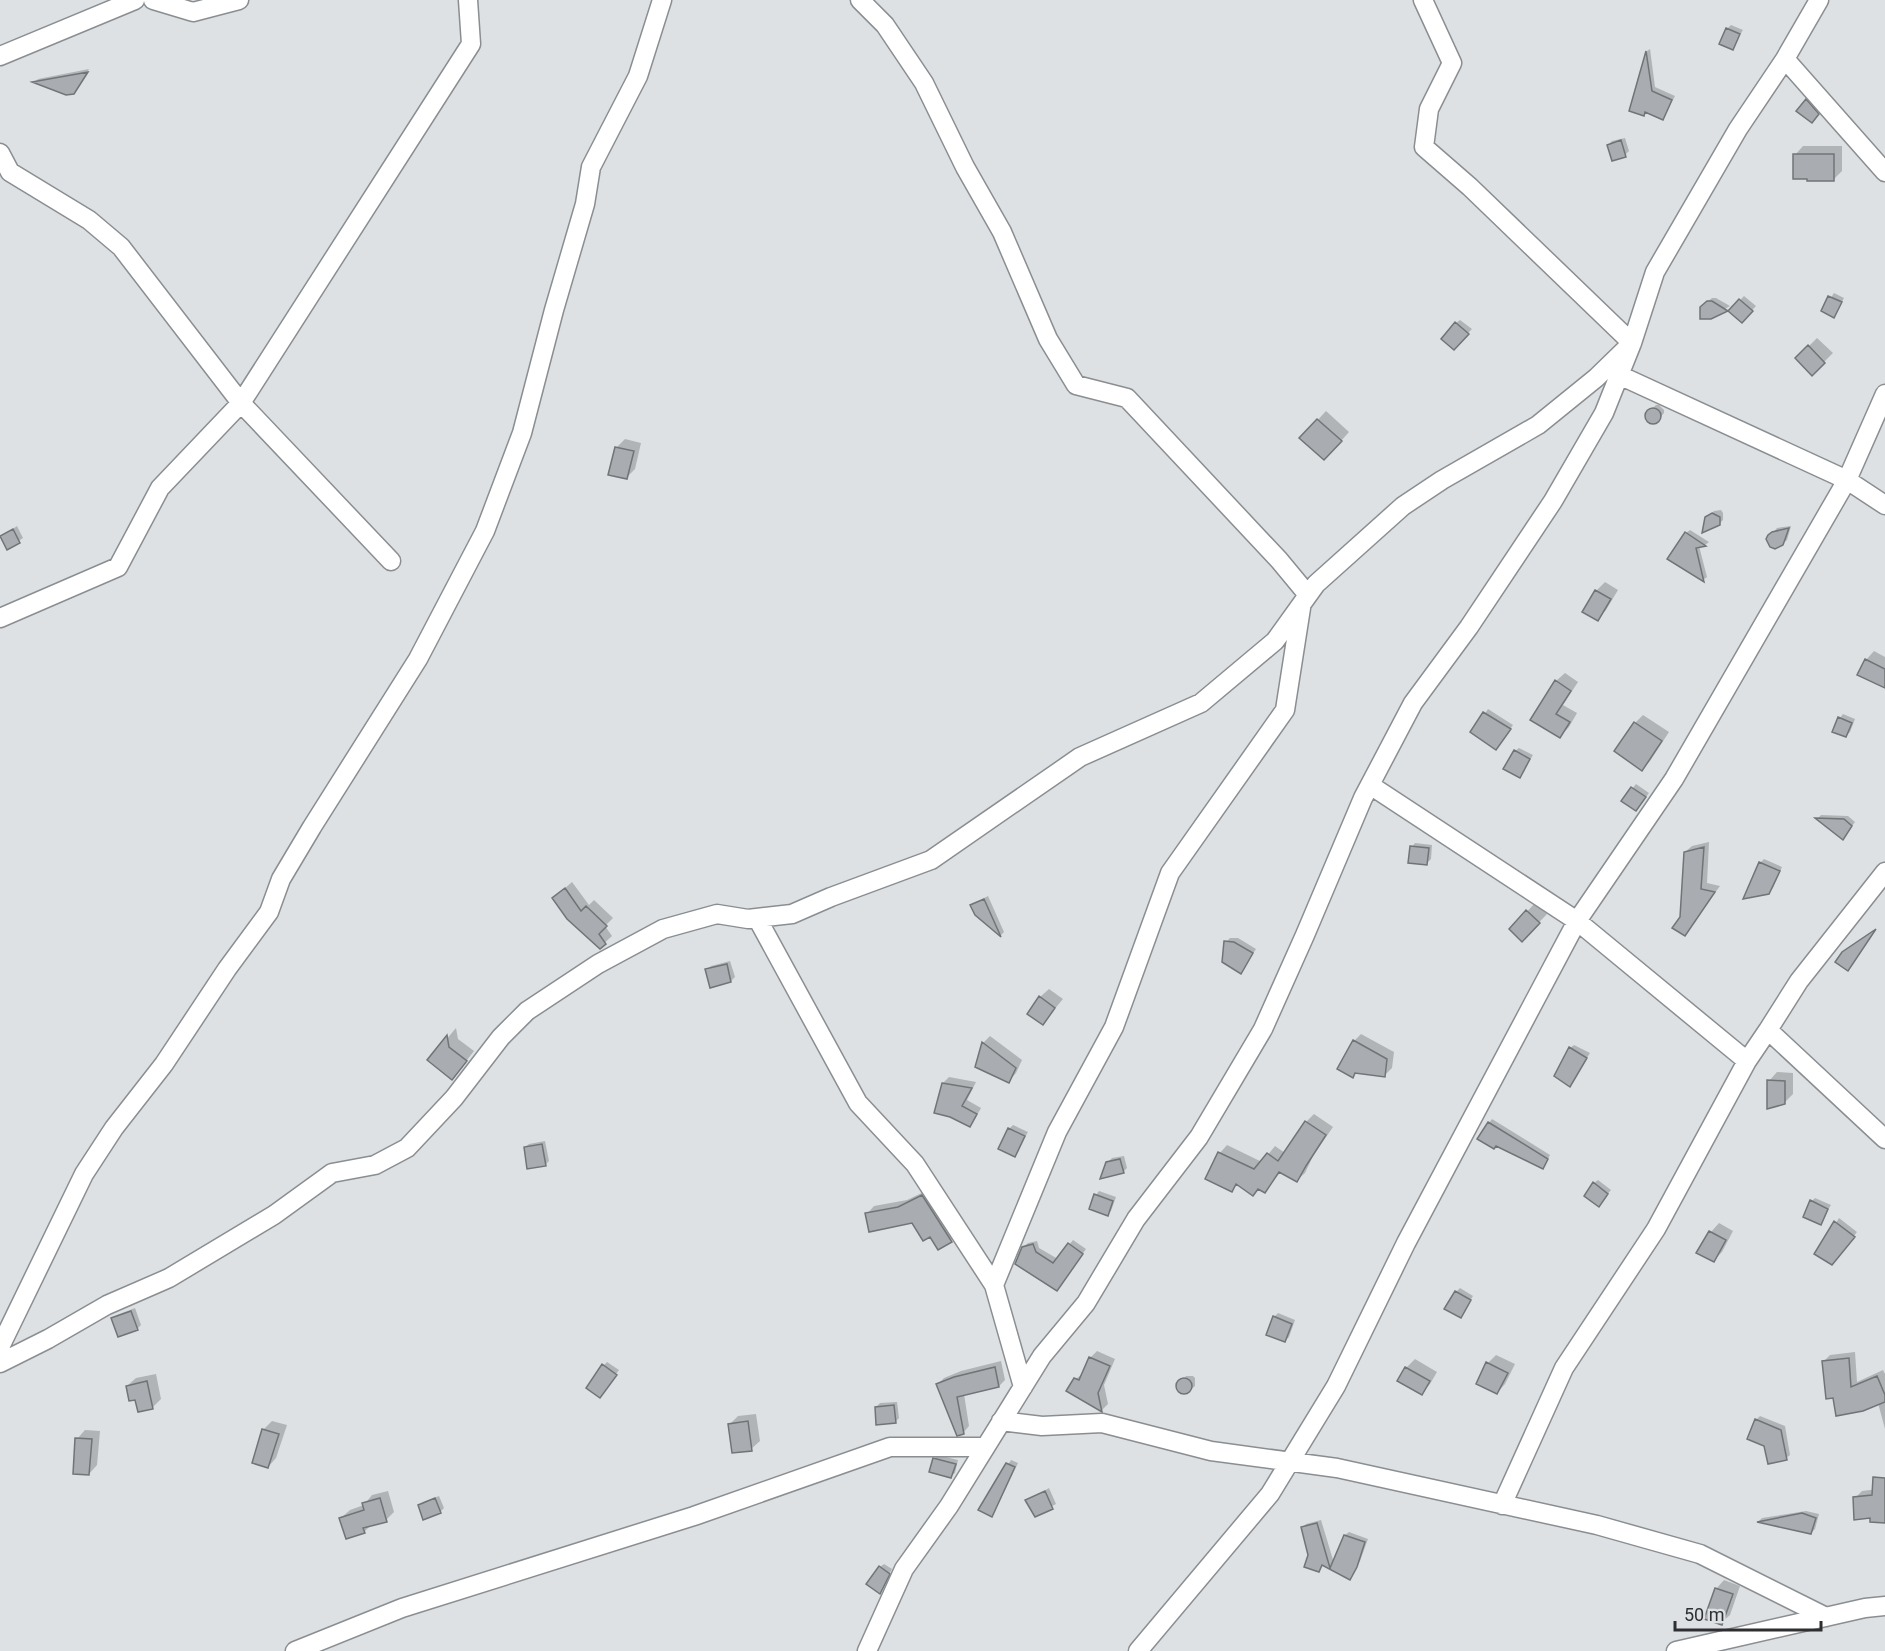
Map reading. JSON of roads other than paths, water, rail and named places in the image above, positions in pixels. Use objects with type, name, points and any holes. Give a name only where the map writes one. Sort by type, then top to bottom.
[{"type":"street","points":[[0,56],[135,0]]},
{"type":"street","points":[[153,0],[193,12],[239,0]]},
{"type":"street","points":[[0,618],[118,567],[160,488],[241,403],[471,44],[468,0]]},
{"type":"street","points":[[0,1347],[84,1174],[114,1128],[164,1064],[227,969],[269,912],[281,879],[418,659],[485,531],[522,433],[585,204],[591,166],[639,76],[662,0]]},
{"type":"street","points":[[860,0],[885,25],[924,83],[965,167],[1002,232],[1048,339],[1076,385],[1127,398],[1279,560],[1305,600],[1285,710],[1170,873],[1114,1027],[1057,1132],[994,1285]]},
{"type":"street","points":[[1423,0],[1452,63],[1429,109],[1424,147],[1496,212],[1632,343]]},
{"type":"street","points":[[867,1651],[904,1569],[949,1506],[1042,1356],[1086,1303],[1136,1219],[1199,1137],[1263,1029],[1370,785],[1413,704],[1469,627],[1553,501],[1604,413],[1632,343],[1655,272],[1738,129],[1785,58],[1819,0]]},
{"type":"street","points":[[1785,58],[1885,172]]},
{"type":"street","points":[[0,153],[10,172],[89,220],[121,247],[241,403],[391,561]]},
{"type":"street","points":[[0,1363],[48,1339],[106,1305],[169,1278],[274,1215],[332,1173],[375,1165],[407,1148],[454,1098],[501,1037],[527,1011],[598,963],[663,929],[717,914],[748,919],[792,914],[931,860],[1080,757],[1202,703],[1275,641],[1316,584],[1403,506],[1442,480],[1538,425],[1596,378],[1632,343]]},
{"type":"street","points":[[1619,375],[1847,480],[1885,505]]},
{"type":"street","points":[[1138,1651],[1270,1494],[1336,1386],[1406,1243],[1577,921],[1674,779],[1847,480],[1885,394]]},
{"type":"street","points":[[1370,785],[1577,921],[1747,1061]]},
{"type":"street","points":[[1502,1505],[1564,1368],[1656,1229],[1747,1061],[1799,981],[1885,872]]},
{"type":"street","points":[[757,918],[858,1103],[915,1164],[994,1285],[1023,1387]]},
{"type":"street","points":[[1768,1030],[1885,1139]]},
{"type":"street","points":[[1001,1421],[1042,1426],[1102,1423],[1211,1451],[1337,1468],[1597,1525],[1700,1554],[1826,1617]]},
{"type":"street","points":[[295,1651],[402,1608],[694,1516],[890,1448],[985,1447]]},
{"type":"street","points":[[1676,1651],[1865,1608],[1885,1606]]}]
